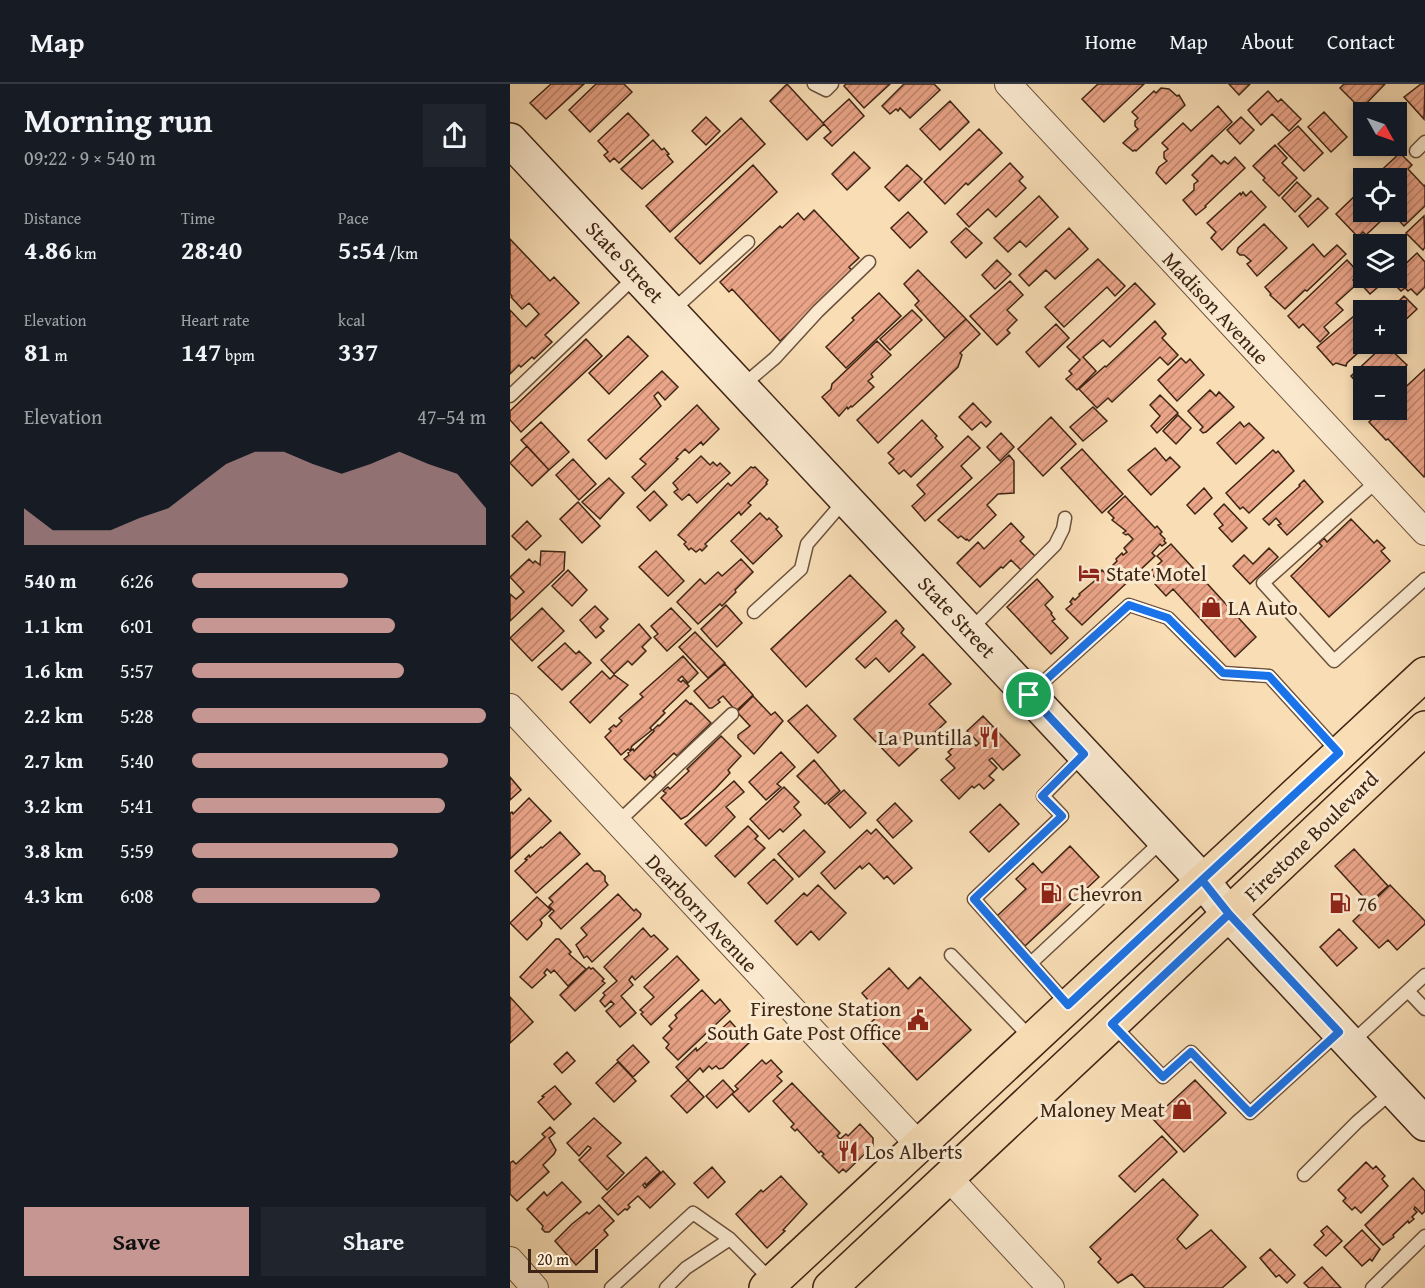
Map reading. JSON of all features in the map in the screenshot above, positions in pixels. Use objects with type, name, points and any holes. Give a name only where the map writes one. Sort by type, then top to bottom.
[{"type":"main road","name":"State Street","points":[[510,140],[1164,839],[1202,880],[1229,914],[1425,1124]]},
{"type":"main road","name":"Firestone Boulevard","points":[[769,1285],[1425,674]]},
{"type":"main road","name":"Firestone Boulevard","points":[[830,1288],[1425,728]]},
{"type":"street","name":"Madison Avenue","points":[[1008,84],[1425,532]]},
{"type":"street","name":"Dearborn Avenue","points":[[510,707],[919,1145]]},
{"type":"street","points":[[948,1177],[1051,1288]]},
{"type":"street","points":[[510,1260],[535,1288]]},
{"type":"lane","points":[[814,84],[826,90],[832,84]]},
{"type":"lane","points":[[672,312],[748,242]]},
{"type":"lane","points":[[741,387],[775,358],[818,311],[869,262]]},
{"type":"lane","points":[[510,396],[637,275]]},
{"type":"lane","points":[[1377,481],[1263,583],[1334,661],[1425,579]]},
{"type":"lane","points":[[754,612],[801,569],[807,544],[846,499]]},
{"type":"lane","points":[[969,631],[1055,545],[1063,529],[1065,518]]},
{"type":"lane","points":[[1029,695],[1129,605],[1168,618],[1223,673],[1269,676],[1339,753]]},
{"type":"lane","points":[[617,823],[732,714]]},
{"type":"lane","points":[[1068,1005],[974,899],[1062,816],[1042,796],[1084,754]]},
{"type":"lane","points":[[1031,963],[1164,839]]},
{"type":"lane","points":[[951,955],[1032,1039]]},
{"type":"lane","points":[[1112,1024],[1163,1077],[1191,1052],[1250,1113],[1408,991],[1425,975]]},
{"type":"lane","points":[[1408,991],[1425,1010]]},
{"type":"lane","points":[[1304,1175],[1357,1122],[1394,1090]]},
{"type":"lane","points":[[611,1288],[693,1213],[730,1239],[769,1285]]},
{"type":"lane","points":[[1372,1288],[1425,1236]]},
{"type":"lane","points":[[666,1288],[686,1268],[730,1239]]},
{"type":"building","points":[[551,84],[584,84],[546,119],[530,103]]},
{"type":"building","points":[[596,84],[624,84],[632,92],[590,132],[569,110]]},
{"type":"building","points":[[787,84],[823,123],[849,99],[864,116],[832,146],[824,138],[831,132],[824,124],[807,140],[770,101]]},
{"type":"building","points":[[846,84],[890,84],[864,108],[844,86]]},
{"type":"building","points":[[904,84],[934,84],[940,90],[910,118],[900,108],[890,114],[882,106]]},
{"type":"building","points":[[1098,84],[1144,84],[1104,122],[1082,99]]},
{"type":"building","points":[[1229,84],[1250,84],[1239,95]]},
{"type":"building","points":[[1344,84],[1385,84],[1368,102],[1354,102],[1340,88]]},
{"type":"building","points":[[1421,84],[1425,84],[1424,119],[1404,97]]},
{"type":"building","points":[[1161,88],[1169,89],[1177,96],[1179,95],[1185,105],[1136,151],[1133,151],[1123,143],[1138,129],[1135,121],[1138,118],[1132,112],[1154,91],[1156,93]]},
{"type":"building","points":[[1268,91],[1278,102],[1281,99],[1301,119],[1289,131],[1272,114],[1261,125],[1248,110]]},
{"type":"building","points":[[950,101],[969,122],[940,150],[920,129]]},
{"type":"building","points":[[1218,106],[1232,122],[1166,184],[1156,173],[1159,167],[1167,161],[1164,158],[1164,152],[1168,149],[1162,143],[1183,123],[1191,131]]},
{"type":"building","points":[[1324,112],[1347,137],[1331,152],[1308,127]]},
{"type":"building","points":[[628,113],[649,135],[619,163],[614,158],[610,162],[604,155],[608,152],[598,141]]},
{"type":"building","points":[[706,117],[720,131],[706,145],[692,131]]},
{"type":"building","points":[[1241,117],[1254,130],[1240,144],[1227,130]]},
{"type":"building","points":[[741,118],[765,144],[670,232],[646,206]]},
{"type":"building","points":[[1298,126],[1323,153],[1304,171],[1278,144]]},
{"type":"building","points":[[979,129],[1002,153],[945,204],[924,182]]},
{"type":"building","points":[[653,140],[662,150],[664,148],[673,162],[642,189],[621,169]]},
{"type":"building","points":[[1275,145],[1287,158],[1282,163],[1297,178],[1279,196],[1253,166]]},
{"type":"building","points":[[854,152],[870,168],[847,190],[832,174]]},
{"type":"building","points":[[1212,155],[1221,164],[1224,161],[1228,164],[1235,157],[1245,168],[1196,215],[1183,200],[1194,190],[1194,184],[1198,181],[1192,175]]},
{"type":"building","points":[[1397,156],[1403,156],[1412,165],[1408,169],[1425,185],[1425,206],[1404,226],[1400,222],[1407,222],[1407,168],[1384,168]]},
{"type":"building","points":[[1010,163],[1023,177],[1019,181],[1026,188],[996,217],[988,209],[969,227],[957,214]]},
{"type":"building","points":[[753,165],[777,192],[700,264],[675,238]]},
{"type":"building","points":[[907,165],[922,179],[899,201],[885,187]]},
{"type":"building","points":[[1297,182],[1311,196],[1295,212],[1282,198]]},
{"type":"building","points":[[1251,191],[1266,207],[1222,250],[1211,238],[1216,232],[1207,223],[1240,193],[1241,195],[1243,192],[1246,196]]},
{"type":"building","points":[[1039,196],[1058,217],[1026,247],[1020,241],[1008,252],[994,238]]},
{"type":"building","points":[[1318,198],[1328,208],[1308,227],[1299,216]]},
{"type":"building","points":[[1353,198],[1353,222],[1380,222],[1367,234],[1363,232],[1355,234],[1336,214]]},
{"type":"building","points":[[814,210],[859,258],[849,267],[853,272],[780,341],[732,289],[729,292],[720,282],[780,226],[782,228],[798,213],[804,220]]},
{"type":"building","points":[[908,212],[927,232],[910,248],[891,228]]},
{"type":"building","points":[[1424,216],[1425,247],[1423,250],[1406,233]]},
{"type":"building","points":[[1264,224],[1287,248],[1257,276],[1247,264],[1251,261],[1237,252],[1238,248]]},
{"type":"building","points":[[966,228],[982,243],[966,258],[951,242]]},
{"type":"building","points":[[1069,228],[1088,249],[1055,279],[1046,270],[1029,286],[1019,275]]},
{"type":"building","points":[[510,239],[550,281],[554,277],[579,303],[545,335],[552,342],[534,359],[532,357],[521,367],[519,365],[510,374],[510,310],[526,327],[539,314],[529,303],[522,309],[511,297]]},
{"type":"building","points":[[1313,244],[1324,257],[1337,245],[1346,254],[1285,309],[1265,287]]},
{"type":"building","points":[[1417,253],[1425,262],[1425,287],[1417,295],[1411,289],[1408,291],[1405,288],[1407,288],[1407,263]]},
{"type":"building","points":[[1098,259],[1125,286],[1115,296],[1107,287],[1064,327],[1045,307]]},
{"type":"building","points":[[997,260],[1011,274],[995,289],[982,275]]},
{"type":"building","points":[[1347,260],[1353,266],[1353,288],[1336,303],[1343,310],[1324,327],[1329,333],[1320,342],[1303,324],[1299,328],[1288,316]]},
{"type":"building","points":[[918,270],[966,319],[945,338],[915,305],[919,301],[904,284]]},
{"type":"building","points":[[1010,281],[1023,295],[1007,310],[1017,320],[1007,330],[1010,333],[997,345],[970,316]]},
{"type":"building","points":[[1135,283],[1155,304],[1110,347],[1103,340],[1083,357],[1096,371],[1077,390],[1066,379],[1072,374],[1069,371],[1080,360],[1067,347]]},
{"type":"building","points":[[1364,288],[1377,288],[1370,294]]},
{"type":"building","points":[[879,293],[901,316],[846,368],[826,347]]},
{"type":"building","points":[[1404,296],[1417,309],[1407,318],[1407,300],[1400,300]]},
{"type":"building","points":[[912,310],[922,320],[890,350],[880,339]]},
{"type":"building","points":[[1353,317],[1353,354],[1357,354],[1346,366],[1336,363],[1333,365],[1317,347]]},
{"type":"building","points":[[966,319],[980,334],[960,353],[962,355],[958,367],[878,443],[857,420]]},
{"type":"building","points":[[1155,321],[1166,334],[1162,338],[1178,355],[1168,365],[1160,357],[1112,402],[1108,398],[1097,408],[1079,389]]},
{"type":"building","points":[[1056,324],[1069,338],[1039,367],[1026,352]]},
{"type":"building","points":[[628,336],[648,356],[609,394],[589,373]]},
{"type":"building","points":[[586,339],[602,356],[521,432],[510,420],[510,411]]},
{"type":"building","points":[[877,341],[891,355],[871,374],[873,377],[868,381],[874,387],[852,407],[848,409],[847,407],[839,416],[822,397],[831,389],[832,384]]},
{"type":"building","points":[[1374,354],[1395,354],[1407,365],[1406,366],[1362,366]]},
{"type":"building","points":[[1181,358],[1186,363],[1190,359],[1204,375],[1177,401],[1158,380]]},
{"type":"building","points":[[1425,369],[1424,477],[1369,422],[1371,420],[1407,420],[1407,386]]},
{"type":"building","points":[[662,371],[678,387],[665,400],[658,392],[654,396],[661,406],[606,459],[588,440]]},
{"type":"building","points":[[1210,390],[1216,396],[1219,392],[1234,407],[1203,433],[1200,430],[1203,427],[1188,411]]},
{"type":"building","points":[[1160,395],[1178,413],[1157,433],[1151,426],[1160,416],[1150,405]]},
{"type":"building","points":[[973,403],[991,422],[986,427],[981,422],[972,430],[959,417]]},
{"type":"building","points":[[697,405],[719,429],[703,445],[701,442],[689,453],[685,449],[676,458],[678,459],[645,491],[632,477],[646,464],[640,459]]},
{"type":"building","points":[[1093,407],[1107,421],[1083,441],[1070,427]]},
{"type":"building","points":[[1178,415],[1191,428],[1176,444],[1163,431]]},
{"type":"building","points":[[1051,417],[1076,444],[1043,476],[1018,449]]},
{"type":"building","points":[[922,420],[937,436],[935,438],[943,447],[911,477],[904,470],[899,474],[889,463],[894,459],[888,453]]},
{"type":"building","points":[[541,422],[569,452],[549,470],[521,440]]},
{"type":"building","points":[[1240,422],[1244,427],[1249,423],[1264,438],[1236,464],[1217,443]]},
{"type":"building","points":[[1001,433],[1014,447],[1000,461],[987,447]]},
{"type":"building","points":[[968,436],[980,448],[961,466],[972,478],[925,521],[912,506],[925,494],[917,485]]},
{"type":"building","points":[[527,446],[549,470],[532,486],[510,463]]},
{"type":"building","points":[[1155,448],[1166,461],[1170,457],[1180,467],[1151,495],[1128,470]]},
{"type":"building","points":[[1082,449],[1123,494],[1102,513],[1061,468]]},
{"type":"building","points":[[1273,450],[1276,453],[1278,451],[1294,471],[1249,513],[1243,507],[1240,509],[1226,493]]},
{"type":"building","points":[[1009,455],[1014,461],[1014,493],[998,494],[987,505],[996,515],[969,541],[961,536],[958,538],[938,520]]},
{"type":"building","points":[[701,456],[710,465],[713,462],[717,466],[720,463],[730,473],[697,503],[689,494],[682,500],[674,492],[678,489],[673,483]]},
{"type":"building","points":[[573,459],[596,484],[579,500],[556,475]]},
{"type":"building","points":[[751,467],[755,467],[768,480],[767,484],[748,503],[751,505],[741,515],[739,512],[705,544],[707,546],[702,551],[700,549],[696,552],[691,548],[689,550],[684,544],[686,542],[678,535],[728,483],[731,486]]},
{"type":"building","points":[[609,478],[624,493],[600,519],[582,502]]},
{"type":"building","points":[[1304,480],[1323,502],[1287,535],[1278,525],[1281,524],[1276,518],[1269,525],[1263,519]]},
{"type":"building","points":[[1204,488],[1212,498],[1195,514],[1187,505]]},
{"type":"building","points":[[654,491],[667,505],[650,521],[637,507]]},
{"type":"building","points":[[1125,496],[1155,528],[1157,526],[1166,543],[1162,546],[1160,544],[1152,553],[1155,556],[1082,625],[1066,609],[1072,604],[1070,602],[1098,578],[1096,576],[1102,570],[1105,573],[1122,553],[1123,555],[1127,552],[1124,548],[1133,539],[1123,533],[1126,531],[1112,520],[1114,518],[1108,512]]},
{"type":"building","points":[[578,502],[600,526],[582,543],[560,519]]},
{"type":"building","points":[[1224,504],[1247,528],[1232,542],[1219,528],[1223,525],[1214,514]]},
{"type":"building","points":[[760,513],[778,527],[776,529],[782,536],[753,564],[731,541]]},
{"type":"building","points":[[1351,519],[1374,543],[1377,540],[1385,548],[1381,551],[1390,561],[1329,617],[1291,576],[1322,546],[1319,543],[1324,538],[1327,542]]},
{"type":"building","points":[[527,521],[541,536],[526,550],[512,536]]},
{"type":"building","points":[[1011,523],[1024,537],[1020,541],[1038,559],[1024,573],[1011,560],[980,587],[957,563],[978,542],[984,549]]},
{"type":"building","points":[[1171,544],[1256,637],[1235,657],[1173,589],[1166,596],[1155,584],[1158,581],[1150,572],[1162,561],[1157,556]]},
{"type":"building","points":[[1269,548],[1278,557],[1250,584],[1233,566],[1244,555],[1253,564]]},
{"type":"building","points":[[541,551],[565,552],[564,570],[510,621],[510,594],[516,599],[524,592],[510,577],[529,559],[540,565]]},
{"type":"building","points":[[656,551],[684,581],[668,596],[639,567]]},
{"type":"building","points":[[741,559],[753,572],[722,606],[720,604],[698,624],[677,602],[700,579],[705,584],[718,572],[722,576]]},
{"type":"building","points":[[568,570],[587,590],[572,606],[552,586]]},
{"type":"building","points":[[850,575],[886,612],[806,687],[771,649]]},
{"type":"building","points":[[1037,579],[1053,597],[1045,605],[1055,619],[1052,621],[1068,638],[1051,654],[1007,607]]},
{"type":"building","points":[[726,605],[742,623],[717,647],[701,629]]},
{"type":"building","points":[[595,606],[608,619],[600,627],[604,631],[596,638],[580,620]]},
{"type":"building","points":[[542,608],[564,631],[532,661],[510,638]]},
{"type":"building","points":[[671,608],[691,629],[667,651],[654,637],[658,634],[651,626]]},
{"type":"building","points":[[896,620],[904,629],[901,633],[915,647],[889,672],[876,658],[865,668],[856,659]]},
{"type":"building","points":[[639,624],[651,638],[642,647],[646,651],[632,665],[628,661],[614,674],[601,660]]},
{"type":"building","points":[[695,632],[725,663],[708,678],[679,647]]},
{"type":"building","points":[[565,643],[576,654],[579,651],[591,663],[562,690],[538,667]]},
{"type":"building","points":[[923,654],[951,684],[929,704],[946,722],[899,766],[854,719]]},
{"type":"building","points":[[683,656],[698,673],[688,683],[682,676],[678,680],[681,682],[683,680],[689,686],[663,711],[665,713],[650,728],[652,730],[632,746],[630,751],[628,749],[621,755],[605,737],[611,731],[609,729],[614,725],[616,727],[622,721],[619,718],[643,697],[640,694]]},
{"type":"building","points":[[725,664],[753,695],[736,711],[723,696],[718,700],[720,702],[709,708],[694,691]]},
{"type":"building","points":[[602,671],[610,679],[614,675],[628,685],[590,723],[570,702]]},
{"type":"building","points":[[753,696],[771,715],[775,712],[783,721],[754,754],[738,738],[738,735],[750,726],[737,712]]},
{"type":"building","points":[[686,700],[711,723],[677,756],[674,753],[654,772],[656,775],[653,778],[650,775],[645,780],[624,759]]},
{"type":"building","points":[[807,705],[836,736],[818,753],[788,721]]},
{"type":"building","points":[[983,716],[1020,755],[1003,770],[992,758],[989,760],[997,768],[989,776],[994,780],[984,789],[979,784],[974,788],[972,786],[959,799],[941,780],[955,768],[946,759],[951,755],[948,752],[962,739],[965,742],[969,738],[976,746],[979,743],[967,731]]},
{"type":"building","points":[[721,736],[741,756],[716,788],[681,819],[661,798],[666,793],[663,791],[668,787],[670,789],[689,771],[687,769]]},
{"type":"building","points":[[781,752],[795,767],[777,784],[781,787],[766,800],[749,782]]},
{"type":"building","points":[[814,760],[840,791],[825,804],[797,776]]},
{"type":"building","points":[[510,777],[521,790],[510,800]]},
{"type":"building","points":[[734,781],[744,792],[726,807],[735,817],[706,846],[685,824]]},
{"type":"building","points":[[784,787],[799,802],[794,807],[801,815],[783,832],[780,829],[769,839],[750,819]]},
{"type":"building","points":[[844,790],[866,813],[850,828],[828,804]]},
{"type":"building","points":[[529,798],[551,821],[510,859],[510,813],[513,814]]},
{"type":"building","points":[[895,803],[912,821],[893,838],[877,820]]},
{"type":"building","points":[[1000,804],[1019,824],[989,852],[970,832]]},
{"type":"building","points":[[748,826],[758,836],[755,839],[765,848],[735,877],[715,856]]},
{"type":"building","points":[[876,829],[912,868],[894,884],[887,876],[884,879],[869,863],[862,869],[860,866],[835,889],[821,873],[867,830],[871,834]]},
{"type":"building","points":[[804,830],[825,852],[799,877],[778,854]]},
{"type":"building","points":[[560,832],[580,854],[536,893],[515,871],[529,855],[530,857]]},
{"type":"building","points":[[1070,846],[1099,877],[1025,946],[997,916],[1026,889],[1016,879],[1033,863],[1042,873]]},
{"type":"building","points":[[1354,849],[1388,886],[1369,903],[1335,866]]},
{"type":"building","points":[[774,859],[793,879],[767,904],[748,883]]},
{"type":"building","points":[[587,863],[594,871],[600,871],[605,876],[608,885],[561,929],[549,916],[554,911],[549,906],[553,902],[549,898]]},
{"type":"building","points":[[818,885],[846,913],[819,940],[811,931],[797,945],[775,921],[804,893],[807,896]]},
{"type":"building","points":[[1390,885],[1425,921],[1425,924],[1397,950],[1388,940],[1379,948],[1353,921]]},
{"type":"building","points":[[618,894],[634,911],[636,909],[641,914],[640,917],[592,962],[587,956],[584,958],[576,945],[587,935],[581,928]]},
{"type":"building","points":[[537,897],[551,910],[540,920],[541,926],[527,940],[510,923]]},
{"type":"building","points":[[643,928],[668,949],[635,980],[632,976],[629,980],[633,985],[621,996],[636,1013],[620,1027],[606,1011],[614,1004],[611,1001],[605,1007],[600,1001],[605,995],[603,993],[617,981],[604,967]]},
{"type":"building","points":[[1339,929],[1357,948],[1337,966],[1320,947]]},
{"type":"building","points":[[556,939],[559,939],[571,952],[569,954],[586,969],[568,986],[554,970],[551,973],[547,969],[544,973],[546,975],[532,988],[520,977]]},
{"type":"building","points":[[677,956],[699,980],[651,1025],[640,1010],[654,997],[644,987]]},
{"type":"building","points":[[589,967],[604,979],[602,981],[605,983],[575,1011],[560,995]]},
{"type":"building","name":"Firestone Station South Gate Post Office","points":[[889,968],[908,989],[920,977],[971,1030],[917,1080],[867,1026],[880,1014],[862,993]]},
{"type":"building","points":[[702,990],[715,1004],[720,999],[730,1011],[678,1060],[666,1048],[669,1044],[663,1038],[672,1029],[669,1026],[677,1018],[675,1015]]},
{"type":"building","points":[[510,997],[533,1022],[510,1043]]},
{"type":"building","points":[[730,1021],[738,1030],[742,1027],[748,1030],[754,1036],[753,1039],[723,1068],[719,1069],[716,1066],[712,1069],[709,1066],[703,1072],[700,1068],[688,1080],[676,1067]]},
{"type":"building","points":[[633,1045],[649,1062],[633,1077],[617,1060]]},
{"type":"building","points":[[567,1052],[575,1061],[562,1073],[554,1064]]},
{"type":"building","points":[[762,1060],[766,1064],[771,1060],[782,1072],[777,1076],[782,1081],[749,1112],[732,1094],[738,1089],[735,1086]]},
{"type":"building","points":[[618,1062],[636,1081],[614,1102],[596,1083]]},
{"type":"building","points":[[688,1080],[704,1097],[687,1113],[671,1096]]},
{"type":"building","points":[[723,1080],[734,1092],[717,1108],[706,1096]]},
{"type":"building","points":[[1195,1080],[1226,1113],[1184,1152],[1153,1119]]},
{"type":"building","points":[[792,1083],[840,1133],[837,1136],[840,1139],[846,1134],[848,1136],[860,1124],[873,1138],[873,1146],[846,1172],[843,1169],[839,1173],[822,1156],[824,1154],[821,1151],[819,1153],[797,1129],[795,1131],[791,1127],[794,1124],[773,1101]]},
{"type":"building","points":[[555,1086],[571,1104],[554,1120],[538,1102]]},
{"type":"building","points":[[594,1118],[621,1143],[607,1156],[624,1173],[607,1190],[579,1160],[591,1148],[588,1146],[579,1156],[567,1143]]},
{"type":"building","points":[[550,1127],[555,1133],[549,1138],[556,1150],[543,1165],[549,1172],[517,1201],[510,1194],[510,1163],[513,1161],[516,1164],[545,1137],[542,1134]]},
{"type":"building","points":[[1162,1136],[1177,1152],[1135,1192],[1119,1176]]},
{"type":"building","points":[[646,1157],[660,1172],[646,1185],[645,1183],[643,1185],[645,1188],[663,1171],[675,1184],[650,1208],[638,1196],[628,1205],[630,1207],[627,1210],[625,1209],[618,1215],[602,1198]]},
{"type":"building","points":[[1366,1162],[1373,1169],[1376,1166],[1385,1176],[1382,1179],[1388,1186],[1361,1213],[1355,1207],[1352,1210],[1343,1201],[1346,1198],[1338,1190]]},
{"type":"building","points":[[712,1167],[725,1182],[708,1198],[694,1183]]},
{"type":"building","points":[[781,1176],[807,1204],[783,1230],[785,1231],[767,1248],[736,1214],[761,1190],[763,1192]]},
{"type":"building","points":[[1413,1178],[1425,1191],[1425,1211],[1422,1214],[1415,1207],[1417,1212],[1412,1217],[1414,1219],[1409,1223],[1408,1221],[1393,1235],[1394,1237],[1383,1245],[1365,1225]]},
{"type":"building","points":[[1163,1179],[1198,1215],[1177,1239],[1186,1249],[1211,1230],[1246,1267],[1222,1288],[1145,1288],[1132,1274],[1118,1283],[1098,1262],[1101,1259],[1090,1247]]},
{"type":"building","points":[[562,1182],[581,1202],[549,1232],[545,1232],[542,1229],[543,1226],[527,1209],[544,1192],[547,1196]]},
{"type":"building","points":[[599,1205],[614,1221],[604,1230],[608,1235],[576,1265],[555,1241],[572,1224]]},
{"type":"building","points":[[1327,1226],[1342,1241],[1326,1256],[1314,1245],[1324,1235],[1321,1231]]},
{"type":"building","points":[[1362,1230],[1380,1249],[1372,1261],[1370,1259],[1362,1266],[1344,1247]]},
{"type":"building","points":[[1270,1249],[1295,1275],[1287,1283],[1279,1275],[1276,1277],[1260,1258]]},
{"type":"building","points":[[1322,1267],[1341,1288],[1309,1288],[1304,1283]]},
{"type":"place","name":"State Motel","points":[[1089,573]]},
{"type":"place","name":"LA Auto","points":[[1211,607]]},
{"type":"place","name":"La Puntilla","points":[[989,737]]},
{"type":"place","name":"Chevron","points":[[1051,893]]},
{"type":"place","name":"76","points":[[1340,903]]},
{"type":"place","name":"Firestone Station South Gate Post Office","points":[[918,1020]]},
{"type":"place","name":"Maloney Meat","points":[[1182,1109]]},
{"type":"place","name":"Los Alberts","points":[[848,1151]]},
{"type":"route","points":[[1029,695],[1084,754],[1042,796],[1062,816],[974,899],[1068,1005],[1202,880],[1229,914],[1339,1032],[1250,1113],[1191,1052],[1163,1077],[1112,1024],[1229,914],[1202,880],[1339,753],[1269,676],[1223,673],[1168,618],[1129,605],[1029,695]]}]
